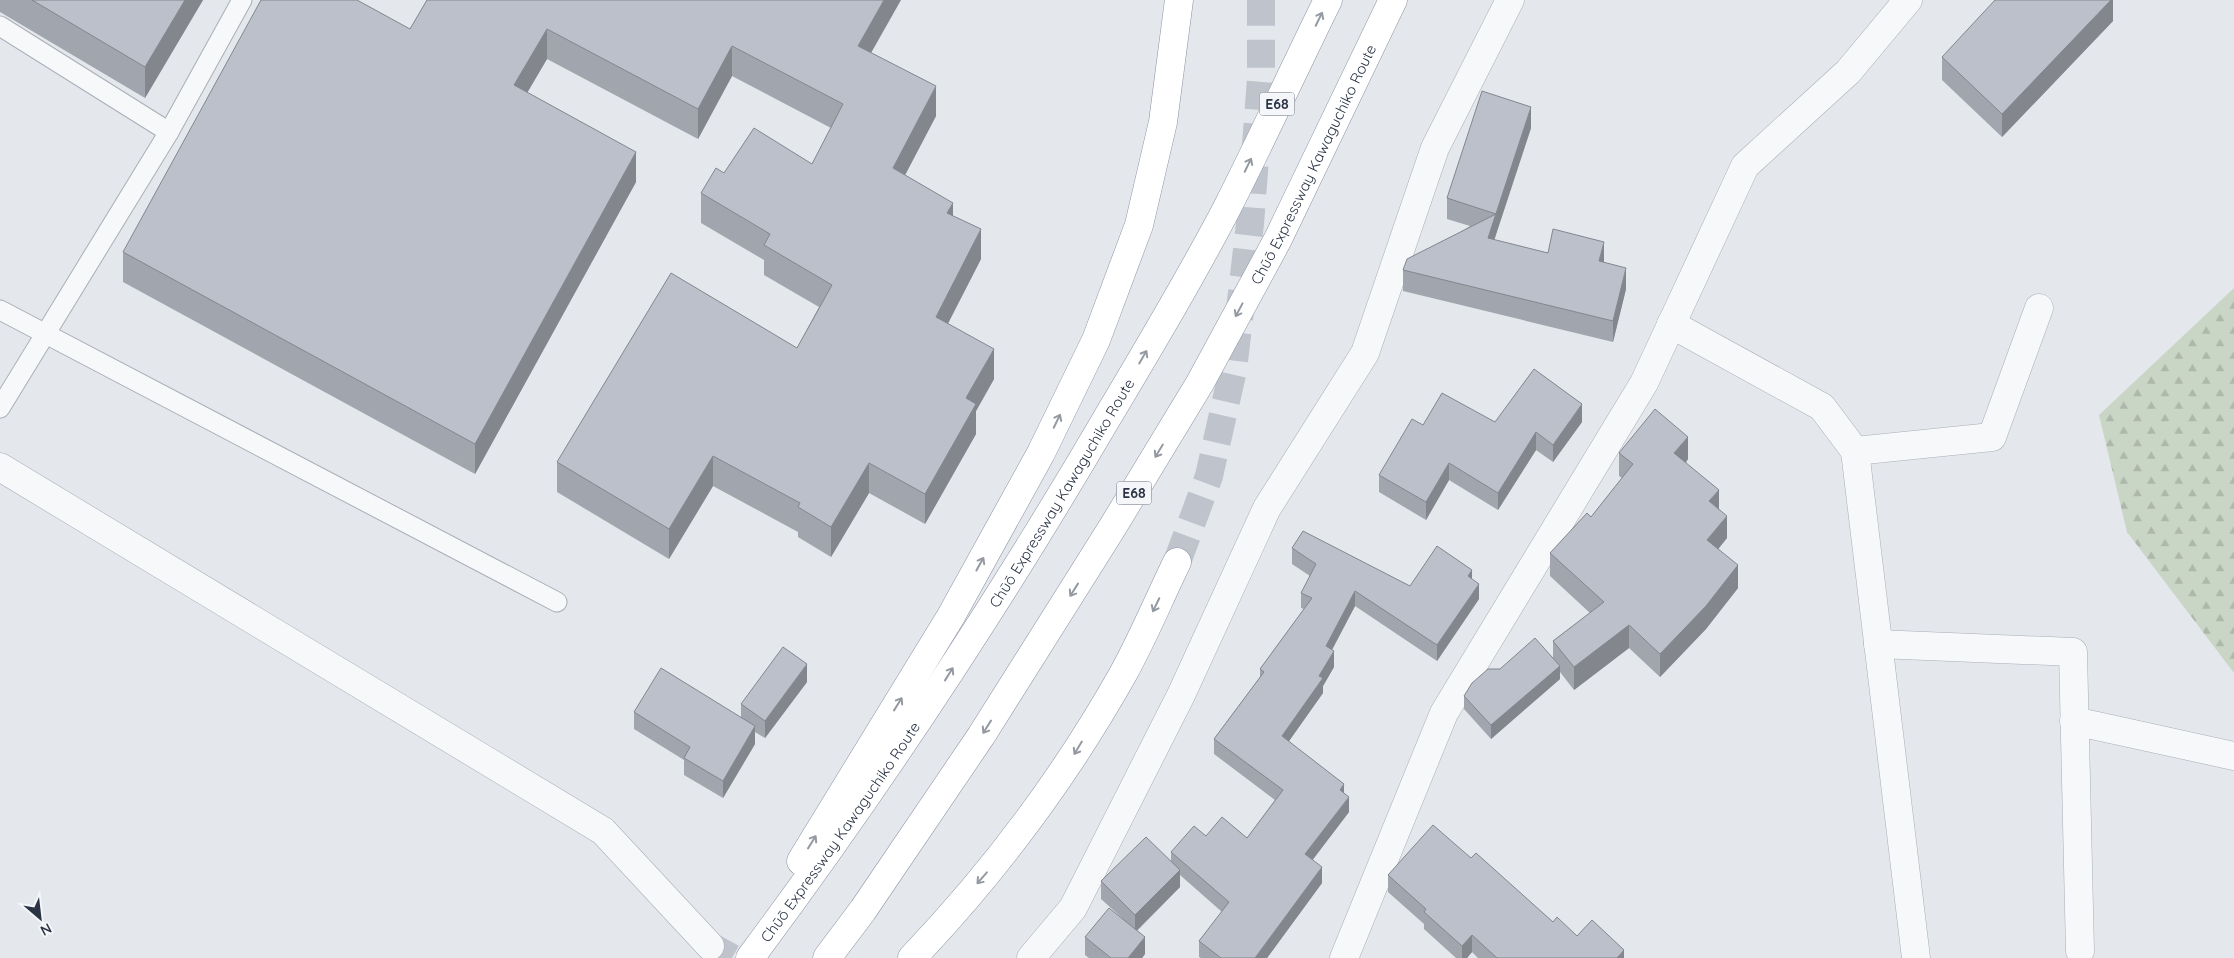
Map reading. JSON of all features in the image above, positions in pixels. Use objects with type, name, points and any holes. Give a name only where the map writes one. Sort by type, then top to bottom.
[{"type":"highway","points":[[741,958],[951,616],[1041,453],[1096,340],[1139,225],[1163,122],[1178,0]]},
{"type":"highway","name":"Chūō Expressway Kawaguchiko Route","points":[[750,958],[818,866],[933,698],[1066,489],[1148,349],[1226,209],[1328,0]]},
{"type":"highway","name":"Chūō Expressway Kawaguchiko Route","points":[[827,958],[863,910],[981,736],[1112,528],[1200,383],[1278,239],[1393,0]]},
{"type":"highway","points":[[912,958],[997,861],[1062,774],[1123,674],[1178,562]]},
{"type":"street","points":[[1031,958],[1072,908],[1181,695],[1267,508],[1365,353],[1435,148],[1510,0]]},
{"type":"street","points":[[1344,958],[1444,713],[1644,383],[1745,166],[1848,72],[1908,0]]},
{"type":"street","points":[[1854,452],[1992,436],[2039,308]]},
{"type":"street","points":[[1672,324],[1822,407],[1854,452],[1916,958]]},
{"type":"street","points":[[0,468],[603,831],[710,946]]},
{"type":"street","points":[[1878,644],[2073,652],[2080,951]]},
{"type":"street","points":[[2074,722],[2234,756]]},
{"type":"lane","points":[[0,408],[170,132],[242,0]]},
{"type":"lane","points":[[0,26],[170,132]]},
{"type":"lane","points":[[0,310],[557,602]]},
{"type":"green space","points":[[2234,288],[2234,673],[2127,532],[2099,415]]},
{"type":"building","points":[[32,0],[185,0],[145,67]]},
{"type":"building","points":[[261,0],[357,0],[410,29],[427,0],[884,0],[858,46],[936,86],[893,168],[953,203],[947,213],[981,229],[936,317],[994,349],[966,398],[976,404],[925,494],[869,463],[831,527],[798,507],[800,503],[713,456],[669,529],[557,462],[671,273],[797,348],[832,285],[764,245],[770,234],[701,193],[716,168],[724,173],[754,128],[812,164],[843,104],[732,46],[698,109],[547,29],[514,85],[636,152],[475,444],[123,252]]},
{"type":"building","points":[[1995,0],[2111,0],[2002,114],[1942,57]]},
{"type":"building","points":[[1482,91],[1531,107],[1496,214],[1447,198]]},
{"type":"building","points":[[1496,214],[1488,238],[1548,253],[1553,229],[1604,242],[1599,261],[1626,268],[1613,321],[1403,270],[1407,259]]},
{"type":"building","points":[[1534,369],[1582,404],[1553,445],[1536,432],[1498,493],[1449,463],[1426,502],[1379,475],[1412,419],[1423,425],[1442,393],[1495,422]]},
{"type":"building","points":[[1655,409],[1688,437],[1674,453],[1719,490],[1709,501],[1727,516],[1707,540],[1738,565],[1706,606],[1660,654],[1629,625],[1574,667],[1553,641],[1604,602],[1550,553],[1587,513],[1591,517],[1633,464],[1619,453]]},
{"type":"building","points":[[1303,531],[1410,586],[1437,546],[1472,570],[1468,576],[1479,584],[1437,645],[1355,591],[1326,646],[1334,651],[1319,676],[1323,678],[1282,736],[1344,784],[1340,790],[1349,797],[1305,854],[1322,867],[1255,958],[1221,958],[1199,941],[1229,902],[1171,852],[1194,826],[1206,836],[1222,817],[1247,838],[1283,790],[1214,739],[1264,672],[1260,669],[1312,598],[1301,593],[1316,564],[1292,548]]},
{"type":"building","points":[[1535,638],[1560,666],[1491,725],[1464,696],[1472,683],[1488,669],[1500,669]]},
{"type":"building","points":[[783,647],[807,664],[765,721],[741,704]]},
{"type":"building","points":[[661,668],[755,726],[723,781],[684,758],[690,747],[634,712]]},
{"type":"building","points":[[1433,825],[1471,858],[1476,853],[1553,922],[1557,917],[1577,936],[1592,920],[1624,950],[1617,958],[1497,958],[1472,935],[1462,946],[1424,912],[1426,909],[1388,875]]},
{"type":"building","points":[[1146,837],[1180,870],[1135,915],[1101,881]]},
{"type":"building","points":[[1109,908],[1145,937],[1128,958],[1111,958],[1085,937]]},
{"type":"tunnel","points":[[1177,562],[1209,476],[1233,370],[1250,224],[1261,79],[1261,0]]},
{"type":"tunnel","points":[[710,946],[732,958]]}]
